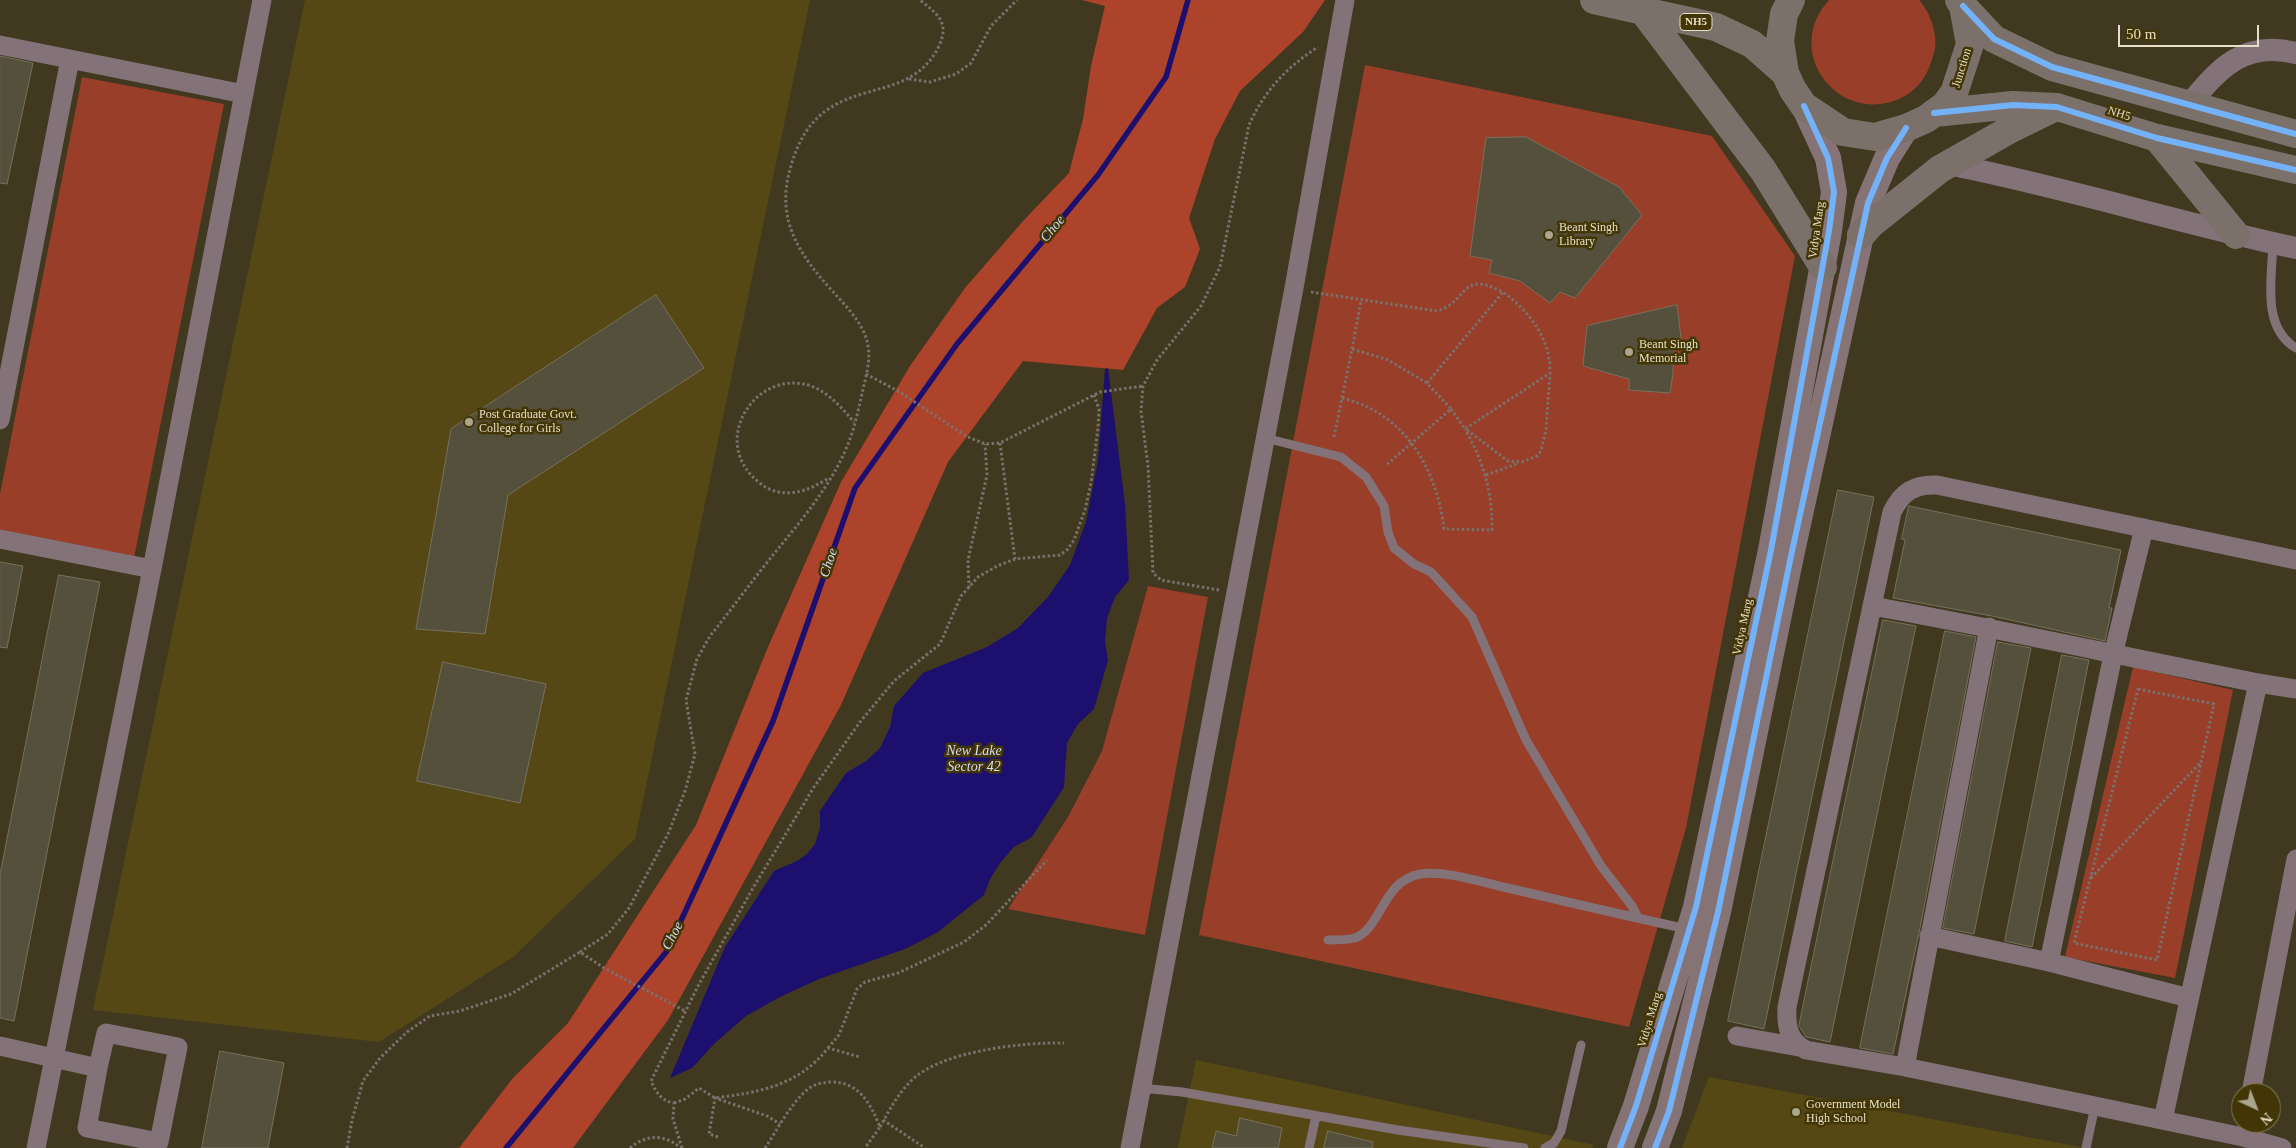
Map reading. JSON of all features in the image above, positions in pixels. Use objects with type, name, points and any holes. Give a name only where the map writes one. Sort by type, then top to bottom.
[{"type":"highway","name":"NH5","points":[[1594,0],[1716,27],[1752,44],[1785,73]]},
{"type":"highway","name":"Junction","points":[[1791,0],[1784,14],[1780,41],[1785,73],[1793,90],[1804,106],[1843,132],[1875,137],[1906,128],[1934,113],[1945,105],[1954,93],[1970,44],[1961,3]]},
{"type":"highway","name":"NH5","points":[[1961,3],[1994,39],[2052,67],[2296,134]]},
{"type":"highway","points":[[1643,11],[1763,170],[1823,267]]},
{"type":"highway","name":"NH5","points":[[1934,113],[2013,105],[2057,107],[2158,138],[2296,170]]},
{"type":"highway","points":[[1861,235],[1871,224],[1948,164],[2008,130],[2057,107]]},
{"type":"highway","points":[[2158,138],[2236,235]]},
{"type":"main road","name":"Vidya Marg","points":[[1620,1148],[1636,1106],[1698,897],[1771,550],[1823,267],[1834,192],[1828,158],[1804,106]]},
{"type":"main road","points":[[1656,1148],[1669,1111],[1718,912],[1791,556],[1868,204],[1887,158],[1906,128]]},
{"type":"street","points":[[36,1148],[152,568],[262,0]]},
{"type":"street","points":[[1130,1148],[1294,288],[1345,0]]},
{"type":"street","points":[[0,45],[244,94]]},
{"type":"street","points":[[2189,105],[2211,78],[2233,59],[2258,51],[2285,50],[2296,53]]},
{"type":"street","points":[[0,420],[70,59]]},
{"type":"street","points":[[1948,164],[2296,248]]},
{"type":"street","points":[[1799,1047],[1794,1042],[1788,1029],[1787,1007],[1892,512],[1902,495],[1917,486],[1937,485],[2296,560]]},
{"type":"street","points":[[2049,962],[2114,655],[2144,528]]},
{"type":"street","points":[[0,539],[152,568]]},
{"type":"street","points":[[1872,606],[1989,627],[2114,655],[2296,689]]},
{"type":"street","points":[[1905,1068],[1989,627]]},
{"type":"street","points":[[2162,1120],[2258,683]]},
{"type":"street","points":[[2253,1083],[2296,859]]},
{"type":"street","points":[[1929,936],[2049,962],[2189,998]]},
{"type":"street","points":[[106,1033],[178,1047],[159,1142],[87,1128],[98,1068],[106,1033]]},
{"type":"street","points":[[1737,1036],[1799,1047],[1825,1055],[1905,1068],[2162,1120],[2231,1128]]},
{"type":"street","points":[[0,1046],[98,1068]]},
{"type":"street","points":[[2250,1133],[2282,1148]]},
{"type":"lane","points":[[2273,243],[2271,313],[2278,332],[2296,348]]},
{"type":"lane","points":[[1265,438],[1342,456],[1366,476],[1384,506],[1388,532],[1394,548],[1414,564],[1431,572],[1472,617],[1526,740],[1601,866],[1632,906],[1638,918]]},
{"type":"lane","points":[[1328,940],[1354,938],[1364,932],[1396,887],[1407,878],[1422,874],[1446,875],[1475,881],[1689,930]]},
{"type":"lane","points":[[1545,1148],[1554,1143],[1561,1132],[1581,1045]]},
{"type":"lane","points":[[1141,1088],[1182,1092],[1398,1130],[1524,1148]]},
{"type":"lane","points":[[2086,1148],[2095,1106]]},
{"type":"lane","points":[[1309,1148],[1316,1116]]},
{"type":"path","points":[[347,1148],[352,1120],[364,1081],[380,1058],[407,1032],[430,1016],[460,1011],[511,994],[608,934],[629,908],[668,834],[685,791],[695,754],[686,700],[697,659],[710,636],[811,508],[830,477],[848,444],[866,374],[869,354],[866,337],[850,310],[809,265],[796,244],[790,224],[786,198],[787,178],[794,155],[803,136],[815,120],[827,110],[839,102],[909,79],[933,57],[943,36],[942,20],[920,0]]},
{"type":"path","points":[[909,79],[930,82],[956,74],[971,63],[991,26],[1018,0]]},
{"type":"path","points":[[1235,592],[1161,580],[1153,573],[1148,466],[1141,411],[1143,386],[1157,360],[1201,306],[1220,267],[1249,125],[1258,106],[1274,83],[1289,68],[1318,47],[1338,39]]},
{"type":"path","points":[[1294,288],[1361,301],[1437,311],[1450,305],[1469,286],[1481,284],[1503,292],[1524,310],[1547,345],[1551,361],[1546,430],[1541,451],[1531,460],[1486,475]]},
{"type":"path","points":[[1427,384],[1503,292]]},
{"type":"path","points":[[1334,437],[1361,301]]},
{"type":"path","points":[[1342,398],[1357,402],[1381,414],[1401,430],[1412,443],[1434,480],[1444,529],[1492,530],[1490,497],[1486,475],[1478,452],[1451,409],[1427,384],[1388,360],[1352,349]]},
{"type":"path","points":[[1465,429],[1550,373]]},
{"type":"path","points":[[866,374],[898,391],[966,436],[985,444],[1000,443],[1100,392],[1143,386]]},
{"type":"path","points":[[830,477],[803,492],[781,493],[766,488],[750,476],[741,463],[736,443],[738,426],[745,410],[758,397],[774,386],[792,383],[810,385],[826,393],[855,422]]},
{"type":"path","points":[[780,1124],[767,1116],[715,1098],[699,1088],[685,1099],[674,1103],[662,1099],[651,1081],[685,1010],[753,888],[818,780],[882,694],[907,669],[940,644],[961,596],[978,577],[1014,559],[1060,555],[1068,549],[1080,528],[1091,483],[1098,428],[1098,409],[1094,395]]},
{"type":"path","points":[[1385,466],[1451,409]]},
{"type":"path","points":[[1465,429],[1485,442],[1508,461],[1522,462]]},
{"type":"path","points":[[1000,443],[1014,559]]},
{"type":"path","points":[[969,588],[968,560],[987,475],[985,444]]},
{"type":"path","points":[[2138,689],[2214,704],[2201,763],[2157,960],[2074,943],[2138,689]]},
{"type":"path","points":[[2090,878],[2201,763]]},
{"type":"path","points":[[715,1098],[773,1087],[796,1077],[815,1065],[839,1035],[857,989],[865,982],[898,973],[964,942],[986,925],[1047,860]]},
{"type":"path","points":[[580,952],[604,968],[685,1010]]},
{"type":"path","points":[[865,1148],[911,1080],[925,1071],[952,1059],[1007,1047],[1064,1043]]},
{"type":"path","points":[[828,1048],[860,1057]]},
{"type":"path","points":[[765,1148],[780,1124],[809,1088],[821,1083],[840,1082],[863,1094],[871,1105],[880,1127]]},
{"type":"path","points":[[715,1098],[709,1134],[718,1137]]},
{"type":"path","points":[[674,1103],[673,1119],[681,1148]]},
{"type":"path","points":[[883,1120],[926,1148]]},
{"type":"path","points":[[630,1148],[638,1141],[660,1136],[671,1140],[681,1148]]},
{"type":"shaded area","name":"Post Graduate Govt. College for Girls","points":[[305,0],[810,0],[635,839],[513,957],[379,1042],[93,1010]]},
{"type":"shaded area","points":[[1082,0],[1325,0],[1303,32],[1240,91],[1215,139],[1189,218],[1200,249],[1185,287],[1157,308],[1123,370],[1023,361],[948,462],[841,705],[668,1020],[573,1148],[459,1148],[513,1078],[568,1023],[696,825],[768,647],[841,482],[910,366],[965,288],[1024,220],[1069,173],[1083,119],[1091,66],[1105,6]]},
{"type":"shaded area","points":[[1829,0],[1919,0],[1931,19],[1935,34],[1935,49],[1924,77],[1911,92],[1882,104],[1860,103],[1841,95],[1825,81],[1815,63],[1811,43],[1816,21]]},
{"type":"shaded area","points":[[1365,65],[1712,136],[1795,256],[1686,828],[1629,1027],[1199,935]]},
{"type":"shaded area","points":[[82,77],[224,104],[134,558],[0,532],[0,494]]},
{"type":"shaded area","points":[[1148,586],[1208,597],[1145,935],[1008,909],[1068,817],[1102,751]]},
{"type":"shaded area","points":[[2133,667],[2233,690],[2175,978],[2065,957]]},
{"type":"shaded area","points":[[1196,1060],[1594,1145],[1592,1148],[1178,1148]]},
{"type":"shaded area","name":"Government Model High School","points":[[1709,1077],[2086,1148],[1682,1148]]},
{"type":"water","name":"New Lake Sector 42","points":[[1108,368],[1125,504],[1129,580],[1115,597],[1107,618],[1105,641],[1108,660],[1094,709],[1078,724],[1067,743],[1064,787],[1032,837],[1014,847],[1000,863],[990,879],[984,895],[938,932],[905,949],[819,979],[780,997],[746,1016],[715,1043],[692,1068],[670,1078],[725,947],[774,871],[797,861],[807,854],[815,844],[820,828],[820,811],[846,773],[866,761],[880,748],[890,727],[894,706],[923,673],[987,647],[1018,628],[1048,597],[1070,565],[1086,522],[1098,460],[1105,369]]},
{"type":"building","points":[[0,56],[33,63],[7,184],[0,183]]},
{"type":"building","name":"Beant Singh Library","points":[[1526,137],[1619,187],[1642,215],[1575,298],[1560,292],[1550,303],[1520,281],[1489,273],[1492,260],[1470,256],[1486,138]]},
{"type":"building","points":[[656,295],[704,368],[508,495],[485,634],[416,629],[451,429]]},
{"type":"building","name":"Beant Singh Memorial","points":[[1677,305],[1681,338],[1674,338],[1673,373],[1670,393],[1629,390],[1629,379],[1583,366],[1587,326]]},
{"type":"building","points":[[1838,490],[1874,497],[1764,1029],[1728,1021]]},
{"type":"building","points":[[1909,506],[2121,550],[2109,608],[2112,608],[2105,641],[1992,616],[1893,598],[1905,540],[1902,539]]},
{"type":"building","points":[[0,562],[23,566],[7,648],[0,647]]},
{"type":"building","points":[[59,575],[100,582],[14,1021],[0,1018],[0,875]]},
{"type":"building","points":[[1883,620],[1916,626],[1830,1042],[1806,1037],[1799,1026]]},
{"type":"building","points":[[1945,631],[1976,637],[1920,928],[1893,1054],[1860,1048]]},
{"type":"building","points":[[1998,642],[2031,648],[1974,934],[1943,928]]},
{"type":"building","points":[[2062,655],[2089,660],[2032,947],[2005,941]]},
{"type":"building","points":[[443,662],[546,684],[520,803],[417,781]]},
{"type":"building","points":[[220,1051],[284,1063],[268,1148],[202,1148]]},
{"type":"building","points":[[1240,1118],[1282,1128],[1278,1148],[1212,1148],[1216,1131],[1236,1136]]},
{"type":"building","points":[[1328,1131],[1373,1142],[1372,1148],[1324,1148]]},
{"type":"waterway","name":"Choe","points":[[506,1148],[667,951],[773,721],[855,488],[957,344],[1098,175],[1166,77],[1188,0]]},
{"type":"cycle path","points":[[1963,6],[1994,39],[2052,67],[2296,134]]},
{"type":"cycle path","points":[[1934,113],[2013,105],[2057,107],[2157,138],[2296,170]]},
{"type":"cycle path","points":[[1620,1148],[1636,1106],[1696,907],[1771,550],[1829,231],[1834,192],[1828,158],[1804,106]]},
{"type":"cycle path","points":[[1655,1148],[1669,1111],[1718,912],[1791,556],[1868,203],[1887,158],[1906,128]]},
{"type":"place","name":"Beant Singh Library","points":[[1549,235]]},
{"type":"place","name":"Beant Singh Memorial","points":[[1629,352]]},
{"type":"place","name":"Post Graduate Govt. College for Girls","points":[[469,422]]},
{"type":"place","name":"Government Model High School","points":[[1796,1112]]}]
